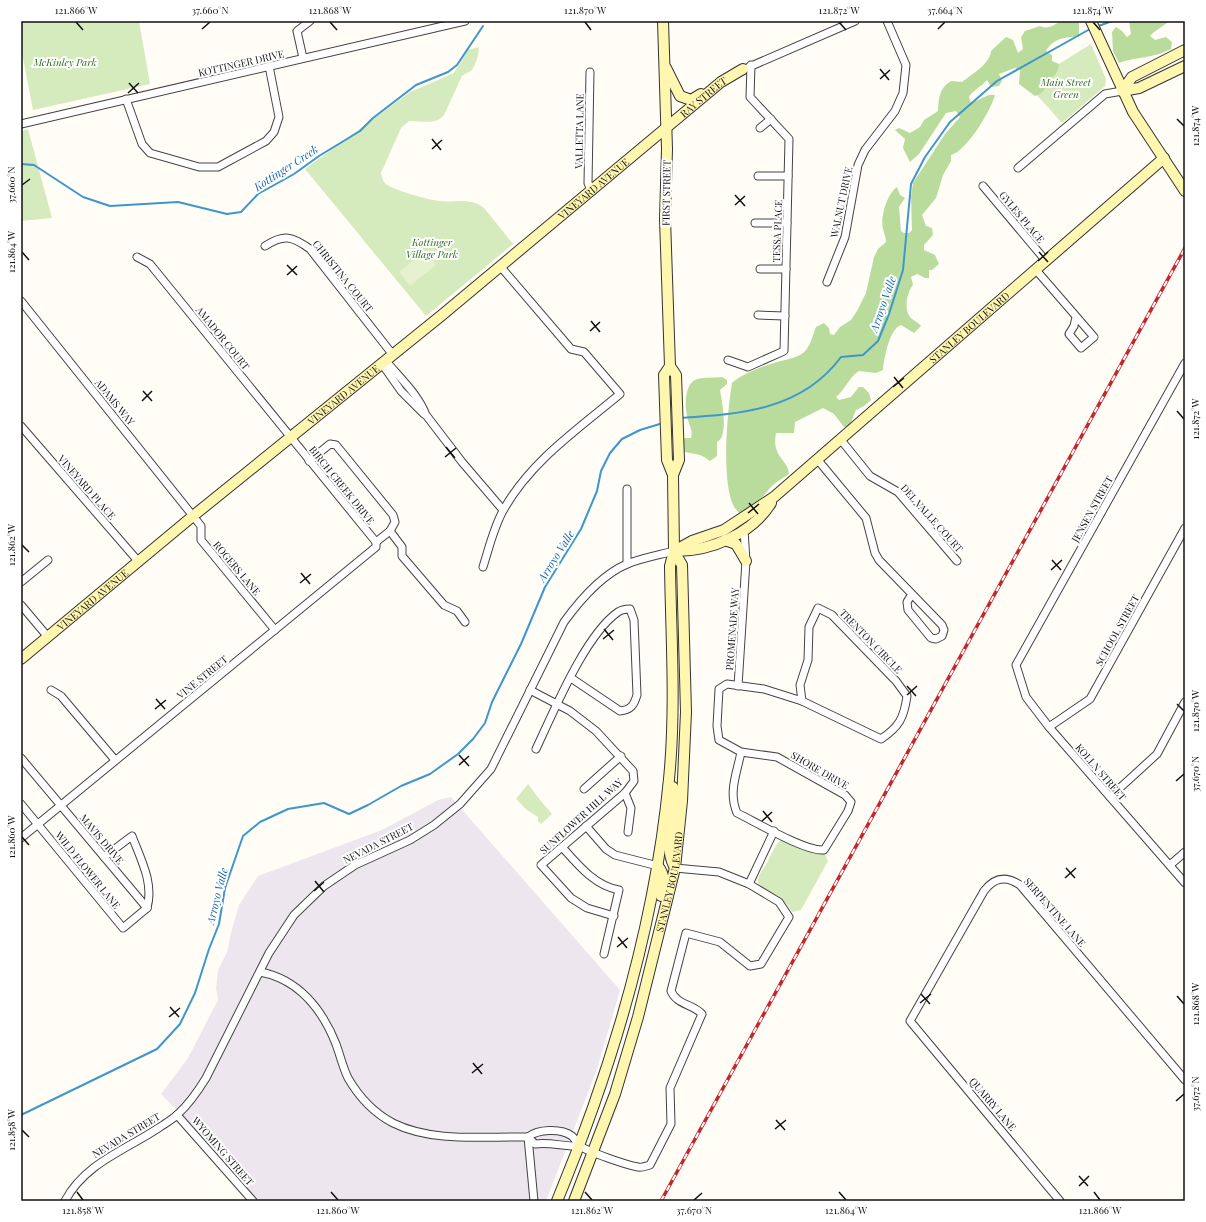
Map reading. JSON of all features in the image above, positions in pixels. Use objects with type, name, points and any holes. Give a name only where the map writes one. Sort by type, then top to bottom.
[{"type":"main road","name":"FIRST STREET","points":[[664,21],[666,129],[665,219],[670,366]]},
{"type":"main road","points":[[1091,21],[1133,112],[1185,191]]},
{"type":"main road","points":[[1122,91],[1132,77],[1185,50]]},
{"type":"main road","points":[[664,62],[677,92],[685,100],[696,98],[712,86],[718,84]]},
{"type":"main road","points":[[1122,91],[1139,88],[1185,66]]},
{"type":"main road","name":"RAY STREET","points":[[666,129],[718,84],[747,67]]},
{"type":"main road","name":"VINEYARD AVENUE","points":[[21,659],[138,561],[387,360],[666,129]]},
{"type":"main road","name":"STANLEY BOULEVARD","points":[[557,1201],[580,1146],[624,1014],[658,866],[669,778],[672,694],[670,566],[674,551],[692,541],[724,530],[774,497],[1164,158]]},
{"type":"main road","points":[[673,475],[679,460],[676,375],[670,366],[664,375],[667,460],[673,475],[674,551]]},
{"type":"main road","name":"STANLEY BOULEVARD","points":[[674,551],[693,551],[726,540],[753,524],[770,505],[774,497]]},
{"type":"main road","points":[[726,540],[736,544],[746,562]]},
{"type":"main road","name":"STANLEY BOULEVARD","points":[[574,1201],[615,1094],[638,1017],[674,868],[682,794],[686,712],[682,565],[674,551]]},
{"type":"main road","points":[[669,778],[674,790],[669,853],[674,868]]},
{"type":"main road","points":[[654,955],[655,926],[664,878],[663,872],[658,866]]},
{"type":"main road","points":[[624,1014],[638,1017]]},
{"type":"street","points":[[303,58],[297,31],[310,21]]},
{"type":"street","name":"KOTTINGER DRIVE","points":[[21,124],[303,58],[439,24],[465,21]]},
{"type":"street","points":[[747,67],[855,21]]},
{"type":"street","name":"WALNUT DRIVE","points":[[826,282],[845,237],[858,166],[865,150],[896,111],[903,93],[906,65],[887,21]]},
{"type":"street","points":[[126,99],[142,144],[150,153],[199,167],[218,167],[266,141],[274,132],[280,116],[269,66]]},
{"type":"street","name":"TESSA PLACE","points":[[728,360],[748,367],[784,350],[789,139],[750,97],[747,67]]},
{"type":"street","name":"VALLETTA LANE","points":[[590,72],[588,184],[591,190]]},
{"type":"street","points":[[1018,168],[1105,94],[1122,91]]},
{"type":"street","points":[[760,128],[771,119]]},
{"type":"street","points":[[758,176],[788,176]]},
{"type":"street","name":"GYLES PLACE","points":[[983,186],[1046,261]]},
{"type":"street","points":[[754,223],[788,223]]},
{"type":"street","name":"CHRISTINA COURT","points":[[265,246],[277,239],[296,239],[310,249],[387,360],[401,391],[426,415],[503,510]]},
{"type":"street","name":"AMADOR COURT","points":[[137,256],[150,264],[290,437]]},
{"type":"street","points":[[483,567],[503,510],[540,460],[620,394],[584,352],[571,349],[500,266]]},
{"type":"street","points":[[760,269],[786,269]]},
{"type":"street","points":[[1036,270],[1076,317]]},
{"type":"street","name":"ADAMS WAY","points":[[21,301],[193,516]]},
{"type":"street","points":[[758,315],[785,316]]},
{"type":"street","name":"JENSEN STREET","points":[[1016,665],[1185,363]]},
{"type":"street","name":"VINEYARD PLACE","points":[[21,426],[138,561]]},
{"type":"street","name":"BIRCH CREEK DRIVE","points":[[290,437],[376,544]]},
{"type":"street","name":"DEL VALLE COURT","points":[[841,440],[870,476],[898,492],[957,561]]},
{"type":"street","points":[[309,461],[330,444],[336,445],[393,516],[395,522],[390,531],[402,547],[402,556],[444,606],[457,611],[465,622]]},
{"type":"street","points":[[817,460],[866,518],[875,553],[942,626],[944,630],[942,636],[936,639],[931,638],[908,610],[907,602],[912,594]]},
{"type":"street","points":[[627,489],[627,564]]},
{"type":"street","name":"ROGERS LANE","points":[[193,516],[201,526],[201,540],[275,630]]},
{"type":"street","name":"SCHOOL STREET","points":[[1049,727],[1090,699],[1185,528]]},
{"type":"street","name":"PROMENADE WAY","points":[[741,752],[719,740],[717,726],[719,689],[727,684],[738,686],[746,562],[744,530]]},
{"type":"street","name":"VINE STREET","points":[[21,838],[275,630],[390,531]]},
{"type":"street","name":"NEVADA STREET","points":[[65,1201],[83,1176],[94,1166],[141,1139],[177,1115],[196,1093],[206,1078],[269,953],[294,915],[324,886],[355,865],[410,840],[434,825],[466,798],[491,769],[564,622],[579,602],[607,577],[627,564],[674,551]]},
{"type":"street","points":[[21,582],[48,560]]},
{"type":"street","points":[[21,605],[48,637]]},
{"type":"street","name":"TRENTON CIRCLE","points":[[738,686],[764,689],[802,701],[881,739],[894,730],[904,714],[907,696],[896,681],[832,614],[818,608],[809,628],[808,660],[800,685],[802,701]]},
{"type":"street","points":[[536,749],[571,678],[591,642],[619,611],[630,609],[635,628],[637,695],[634,704],[628,710],[620,711],[571,678]]},
{"type":"street","name":"KOLLN STREET","points":[[1016,665],[1026,697],[1049,727],[1185,883]]},
{"type":"street","points":[[51,690],[61,696],[116,760]]},
{"type":"street","name":"SUNFLOWER HILL WAY","points":[[530,690],[570,711],[596,731],[621,756],[633,771],[634,781],[625,793],[541,865],[571,898],[587,908],[614,916]]},
{"type":"street","points":[[1110,797],[1157,754],[1185,702]]},
{"type":"street","points":[[741,752],[732,786],[734,805],[737,813],[774,831],[749,884]]},
{"type":"street","name":"SHORE DRIVE","points":[[741,752],[777,757],[845,795],[851,802],[848,812],[824,850],[813,849],[774,831]]},
{"type":"street","points":[[584,789],[621,756]]},
{"type":"street","name":"MAVIS DRIVE","points":[[21,758],[147,908]]},
{"type":"street","points":[[625,793],[631,808],[628,832]]},
{"type":"street","name":"WILD FLOWER LANE","points":[[21,804],[123,928],[147,908]]},
{"type":"street","points":[[586,826],[606,849],[615,855],[658,866]]},
{"type":"street","points":[[104,857],[132,836],[150,887],[151,897],[147,908]]},
{"type":"street","points":[[562,847],[587,874],[612,888],[619,890],[604,954]]},
{"type":"street","points":[[1170,865],[1185,852]]},
{"type":"street","points":[[528,1137],[535,1144],[554,1144],[567,1147],[580,1146],[639,1167],[650,1165],[671,1124],[670,1088],[702,1014],[698,1010],[677,1000],[671,991],[686,933],[720,942],[750,966],[761,964],[789,917],[779,902],[749,884],[719,872],[674,868]]},
{"type":"street","name":"SERPENTINE LANE","points":[[910,1021],[984,891],[991,882],[1004,878],[1013,880],[1020,884],[1185,1080]]},
{"type":"street","points":[[260,972],[283,979],[315,1005],[326,1021],[348,1078],[371,1109],[393,1123],[414,1131],[443,1136],[528,1137],[534,1132],[544,1130],[571,1136],[580,1146]]},
{"type":"street","name":"QUARRY LANE","points":[[910,1021],[1060,1201]]},
{"type":"street","name":"WYOMING STREET","points":[[177,1115],[253,1201]]},
{"type":"street","points":[[528,1137],[534,1201]]},
{"type":"shaded area","points":[[451,797],[620,990],[597,1069],[546,1201],[258,1201],[193,1127],[161,1094],[188,1058],[218,1000],[216,988],[218,970],[227,952],[239,905],[258,876],[382,830],[438,800]]},
{"type":"green space","name":"McKinley Park","points":[[21,21],[139,21],[150,84],[33,110],[21,48]]},
{"type":"green space","points":[[1061,21],[1079,21],[1079,37],[1060,39],[1052,44],[1046,51],[1052,55],[1052,61],[1059,64],[1055,75],[1046,81],[1044,89],[1040,94],[1035,96],[1019,84],[1020,70],[1015,68],[999,74],[1002,81],[999,86],[991,87],[987,80],[969,97],[971,103],[989,95],[995,95],[984,120],[978,129],[964,146],[951,155],[951,161],[943,175],[936,198],[922,215],[926,226],[932,228],[933,235],[924,245],[924,250],[935,255],[939,264],[932,270],[929,270],[929,278],[925,278],[917,274],[911,277],[913,285],[908,296],[907,310],[911,318],[921,326],[914,333],[901,325],[897,328],[890,338],[883,370],[876,373],[859,371],[852,377],[836,397],[839,400],[851,397],[859,387],[863,387],[869,393],[871,400],[856,410],[849,427],[844,427],[834,414],[823,408],[795,422],[794,433],[776,433],[776,448],[788,469],[789,474],[773,485],[755,505],[740,513],[733,505],[729,490],[727,472],[726,452],[728,411],[732,383],[755,370],[769,364],[794,357],[804,352],[811,342],[816,327],[824,323],[829,328],[830,334],[834,335],[840,327],[851,320],[866,293],[874,257],[878,249],[886,242],[882,224],[883,212],[887,200],[893,190],[897,187],[900,195],[905,198],[899,207],[901,231],[904,233],[909,233],[912,230],[911,197],[913,183],[945,134],[960,117],[956,111],[946,113],[919,154],[910,162],[903,148],[905,139],[895,130],[899,128],[910,133],[920,127],[924,120],[938,111],[939,97],[944,87],[951,81],[962,82],[975,72],[984,64],[990,56],[991,51],[1006,37],[1013,40],[1018,53],[1023,49],[1021,37],[1025,31],[1040,26],[1048,27]]},
{"type":"green space","points":[[1129,21],[1170,21],[1150,36],[1155,40],[1166,37],[1172,42],[1171,49],[1151,56],[1119,63],[1113,51],[1112,32],[1116,27],[1127,37],[1131,34]]},
{"type":"green space","name":"Main Street Green","points":[[1091,44],[1106,79],[1105,86],[1062,123],[1027,84]]},
{"type":"green space","name":"Kottinger Village Park","points":[[479,47],[478,56],[472,70],[462,76],[444,115],[437,120],[428,122],[409,121],[401,128],[381,173],[383,180],[387,185],[406,193],[439,201],[468,201],[479,205],[484,208],[513,244],[426,316],[305,169],[410,92],[454,73],[468,50]]},
{"type":"green space","points":[[28,129],[52,218],[21,221],[21,131]]},
{"type":"green space","points":[[425,251],[436,265],[410,286],[399,272]]},
{"type":"green space","points":[[722,377],[727,380],[727,384],[720,390],[724,427],[721,439],[717,442],[717,456],[710,461],[701,455],[688,453],[681,450],[683,438],[691,438],[692,435],[687,415],[686,397],[689,386],[697,379]]},
{"type":"green space","points":[[528,784],[552,814],[541,824],[538,821],[538,817],[527,810],[516,799]]},
{"type":"green space","points":[[782,839],[786,839],[815,854],[825,854],[828,861],[801,910],[792,912],[789,907],[766,891],[758,883],[759,875],[775,847]]},
{"type":"waterway","name":"Arroyo Valle","points":[[1096,27],[1112,21]]},
{"type":"waterway","name":"Kottinger Creek","points":[[21,164],[34,165],[83,197],[110,206],[178,202],[227,214],[241,212],[258,194],[294,174],[319,156],[360,131],[373,118],[416,85],[448,72],[457,65],[483,26]]},
{"type":"waterway","name":"Arroyo Valle","points":[[680,418],[747,411],[769,406],[789,399],[808,388],[825,375],[841,357],[863,355],[878,341],[889,314],[903,270],[911,184],[925,157],[950,122],[997,81],[1090,29]]},
{"type":"waterway","name":"Arroyo Valle","points":[[21,1115],[157,1049],[180,1024],[195,993],[209,949],[219,924],[225,888],[243,836],[260,822],[288,809],[324,803],[349,814],[401,786],[430,774],[458,754],[473,739],[485,723],[492,702],[521,644],[545,587],[581,529],[597,491],[601,471],[610,453],[622,439],[640,430],[663,423]]},
{"type":"railway","points":[[661,1201],[1185,248]]}]
